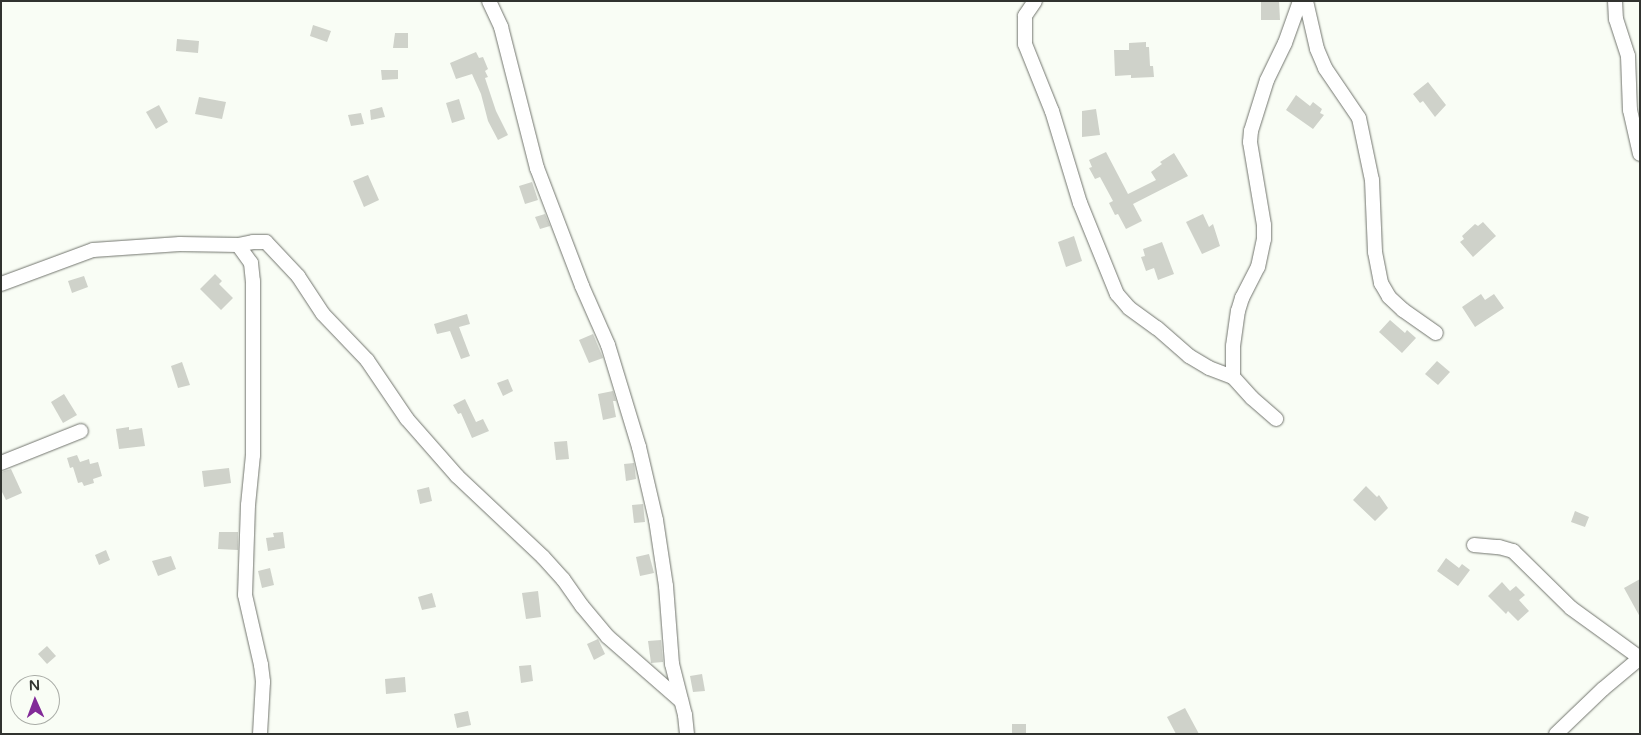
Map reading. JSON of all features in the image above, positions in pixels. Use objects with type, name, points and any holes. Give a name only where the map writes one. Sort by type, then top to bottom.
[{"type":"street","points":[[489,1],[501,27],[537,168],[582,286],[608,346],[639,447],[656,520],[666,586],[672,664],[686,734]]},
{"type":"street","points":[[1034,1],[1025,16],[1025,44],[1052,112],[1080,203],[1117,294],[1129,308],[1157,328],[1189,356],[1204,366],[1233,377],[1252,398],[1276,419]]},
{"type":"street","points":[[1233,377],[1233,346],[1238,311],[1242,298],[1258,267],[1264,239],[1264,225],[1250,142],[1251,131],[1266,80],[1285,43],[1300,1]]},
{"type":"street","points":[[1306,1],[1317,49],[1325,68],[1359,118],[1372,180],[1375,252],[1381,283],[1389,297],[1403,310],[1436,333]]},
{"type":"street","points":[[1615,1],[1616,19],[1630,74],[1630,110],[1640,154]]},
{"type":"street","points":[[1623,45],[1629,54],[1640,62]]},
{"type":"street","points":[[1,284],[93,250],[180,244],[238,245],[266,242],[279,254],[305,285],[323,314],[367,360],[407,419],[449,467],[563,579],[582,606],[608,637],[680,701]]},
{"type":"street","points":[[238,245],[251,262],[253,276],[253,456],[248,506],[245,595],[261,664],[263,682],[260,734]]},
{"type":"street","points":[[1,463],[82,431]]},
{"type":"street","points":[[1474,545],[1499,547],[1513,551],[1571,608],[1640,658],[1603,689],[1556,734]]},
{"type":"building","points":[[1261,1],[1279,1],[1280,20],[1261,20]]},
{"type":"building","points":[[313,25],[331,31],[327,42],[310,36]]},
{"type":"building","points":[[395,33],[408,33],[408,48],[393,48]]},
{"type":"building","points":[[177,39],[199,41],[198,53],[176,51]]},
{"type":"building","points":[[1146,42],[1146,47],[1149,47],[1150,66],[1153,66],[1154,77],[1131,78],[1131,75],[1115,76],[1114,50],[1129,50],[1129,43]]},
{"type":"building","points":[[476,52],[479,58],[483,57],[488,69],[485,71],[488,77],[485,78],[496,111],[508,135],[498,140],[488,121],[481,94],[472,74],[456,79],[450,63]]},
{"type":"building","points":[[381,70],[398,70],[398,79],[382,80]]},
{"type":"building","points":[[1428,82],[1446,105],[1435,117],[1423,101],[1420,103],[1413,94]]},
{"type":"building","points":[[1296,95],[1310,106],[1313,102],[1322,109],[1320,113],[1324,115],[1313,129],[1286,110]]},
{"type":"building","points":[[199,97],[226,102],[222,119],[195,114]]},
{"type":"building","points":[[459,99],[465,119],[452,123],[446,103]]},
{"type":"building","points":[[159,105],[168,122],[156,129],[146,112]]},
{"type":"building","points":[[382,107],[385,117],[371,120],[370,110]]},
{"type":"building","points":[[1096,109],[1100,135],[1082,137],[1082,111]]},
{"type":"building","points":[[361,113],[364,124],[351,126],[348,115]]},
{"type":"building","points":[[1106,152],[1128,194],[1156,180],[1151,172],[1162,164],[1160,162],[1174,153],[1188,176],[1133,204],[1142,221],[1126,229],[1118,214],[1115,215],[1109,203],[1113,201],[1100,177],[1095,179],[1089,168],[1092,167],[1089,160]]},
{"type":"building","points":[[368,175],[379,200],[364,207],[353,181]]},
{"type":"building","points":[[532,182],[538,200],[525,204],[519,186]]},
{"type":"building","points":[[545,214],[550,226],[540,229],[535,217]]},
{"type":"building","points":[[1203,214],[1209,227],[1213,224],[1220,246],[1202,254],[1186,222]]},
{"type":"building","points":[[1483,222],[1496,236],[1473,257],[1460,242],[1464,239],[1462,236],[1475,224],[1478,226]]},
{"type":"building","points":[[1074,236],[1082,261],[1066,267],[1058,242]]},
{"type":"building","points":[[1162,242],[1174,274],[1158,280],[1154,268],[1146,271],[1141,257],[1145,256],[1143,249]]},
{"type":"building","points":[[215,274],[222,281],[219,284],[233,298],[221,310],[200,289]]},
{"type":"building","points":[[84,276],[88,287],[72,293],[68,281]]},
{"type":"building","points":[[1481,294],[1485,300],[1494,294],[1504,308],[1475,327],[1462,307]]},
{"type":"building","points":[[467,314],[470,324],[459,327],[470,356],[461,359],[450,331],[437,334],[434,324]]},
{"type":"building","points":[[1390,320],[1405,333],[1407,330],[1416,338],[1402,353],[1379,332]]},
{"type":"building","points":[[593,334],[603,358],[589,363],[579,340]]},
{"type":"building","points":[[1437,361],[1450,372],[1438,385],[1425,374]]},
{"type":"building","points":[[182,362],[190,385],[178,388],[171,366]]},
{"type":"building","points":[[508,379],[513,391],[503,396],[497,383]]},
{"type":"building","points":[[613,391],[616,401],[613,401],[616,417],[603,420],[598,394]]},
{"type":"building","points":[[64,394],[77,415],[63,423],[51,402]]},
{"type":"building","points":[[465,399],[476,422],[483,419],[489,431],[472,438],[461,413],[458,414],[453,405]]},
{"type":"building","points":[[129,427],[129,430],[142,428],[145,446],[119,449],[116,429]]},
{"type":"building","points":[[567,441],[569,459],[556,460],[554,442]]},
{"type":"building","points":[[77,455],[80,462],[89,459],[90,464],[98,462],[102,476],[93,479],[94,483],[84,486],[82,482],[78,483],[73,467],[70,468],[67,458]]},
{"type":"building","points":[[634,463],[636,479],[626,481],[624,464]]},
{"type":"building","points":[[229,468],[231,483],[204,487],[202,471]]},
{"type":"building","points":[[11,469],[22,493],[6,500],[1,490],[1,472]]},
{"type":"building","points":[[1366,486],[1377,497],[1379,495],[1388,508],[1375,521],[1353,500]]},
{"type":"building","points":[[429,487],[432,501],[420,504],[417,490]]},
{"type":"building","points":[[643,504],[645,522],[634,523],[632,505]]},
{"type":"building","points":[[1575,511],[1589,517],[1585,527],[1571,522]]},
{"type":"building","points":[[219,532],[238,532],[238,550],[218,549]]},
{"type":"building","points":[[283,532],[285,548],[268,551],[266,538],[274,537],[273,533]]},
{"type":"building","points":[[106,550],[110,560],[99,565],[95,555]]},
{"type":"building","points":[[649,554],[654,573],[640,576],[636,557]]},
{"type":"building","points":[[171,556],[176,569],[158,576],[152,561]]},
{"type":"building","points":[[1446,558],[1459,568],[1462,564],[1470,570],[1458,586],[1437,571]]},
{"type":"building","points":[[270,568],[274,585],[262,588],[258,571]]},
{"type":"building","points":[[1640,579],[1640,617],[1624,588]]},
{"type":"building","points":[[1502,582],[1510,591],[1516,586],[1525,595],[1519,600],[1529,611],[1518,621],[1508,611],[1506,614],[1488,596]]},
{"type":"building","points":[[538,591],[541,617],[526,619],[522,593]]},
{"type":"building","points":[[432,593],[436,607],[422,610],[418,597]]},
{"type":"building","points":[[598,639],[605,654],[594,660],[587,644]]},
{"type":"building","points":[[661,640],[663,662],[651,663],[648,641]]},
{"type":"building","points":[[47,646],[56,656],[47,664],[38,654]]},
{"type":"building","points":[[531,665],[533,681],[521,683],[519,666]]},
{"type":"building","points":[[702,674],[705,691],[693,692],[690,676]]},
{"type":"building","points":[[405,677],[406,692],[386,694],[385,679]]},
{"type":"building","points":[[1185,708],[1199,734],[1176,734],[1167,717]]},
{"type":"building","points":[[468,711],[471,725],[457,728],[454,714]]},
{"type":"building","points":[[1012,724],[1026,724],[1026,734],[1012,734]]}]
